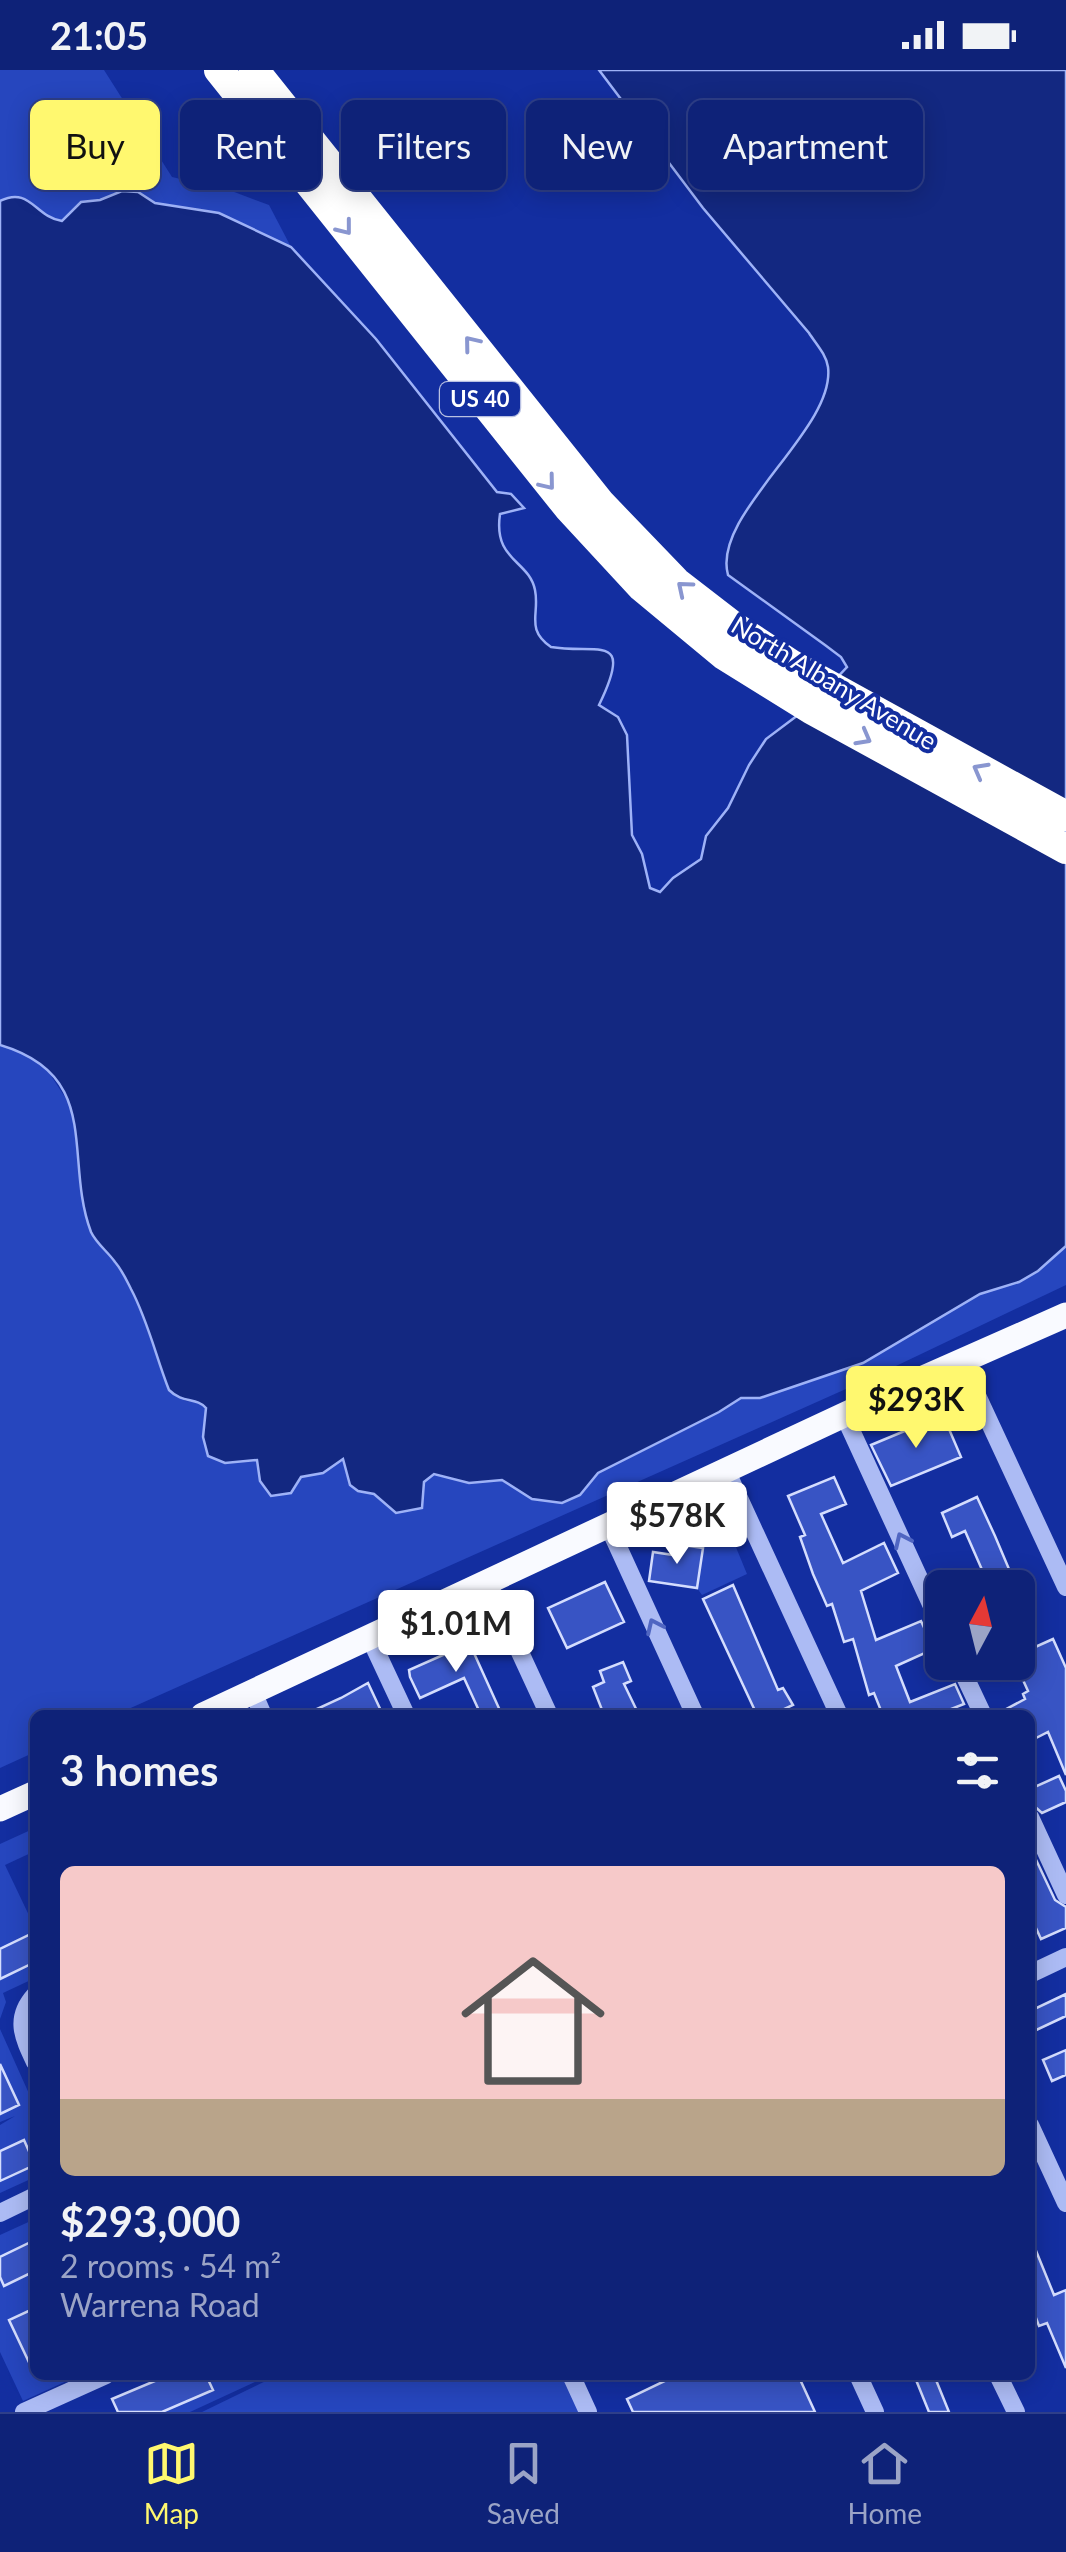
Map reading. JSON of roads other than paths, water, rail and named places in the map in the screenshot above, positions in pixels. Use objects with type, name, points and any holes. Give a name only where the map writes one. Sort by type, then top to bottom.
[{"type":"highway","name":"North Albany Avenue","points":[[219,70],[591,535],[682,623],[724,656],[785,678],[1066,816]]},
{"type":"highway","name":"North Albany Avenue","points":[[254,70],[600,504],[676,582],[733,626],[785,678],[1066,849]]},
{"type":"main road","points":[[228,1710],[258,1704],[369,1636],[1066,1315]]},
{"type":"main road","points":[[0,1809],[30,1795]]},
{"type":"street","points":[[960,1361],[1066,1588]]},
{"type":"street","points":[[844,1415],[925,1591]]},
{"type":"street","points":[[726,1470],[837,1710]]},
{"type":"street","points":[[608,1524],[693,1710]]},
{"type":"street","points":[[487,1581],[548,1710]]},
{"type":"street","points":[[369,1636],[404,1710]]},
{"type":"street","points":[[966,1680],[980,1710]]},
{"type":"street","points":[[1035,1829],[1066,1895]]},
{"type":"street","points":[[1035,1972],[1066,1957]]},
{"type":"street","points":[[30,2002],[21,2020],[30,2050]]},
{"type":"street","points":[[1035,2136],[1066,2202]]},
{"type":"street","points":[[0,2213],[30,2198]]},
{"type":"street","points":[[24,2412],[95,2380]]},
{"type":"street","points":[[573,2380],[588,2412]]},
{"type":"street","points":[[860,2380],[875,2412]]},
{"type":"street","points":[[1000,2380],[1016,2412]]}]
